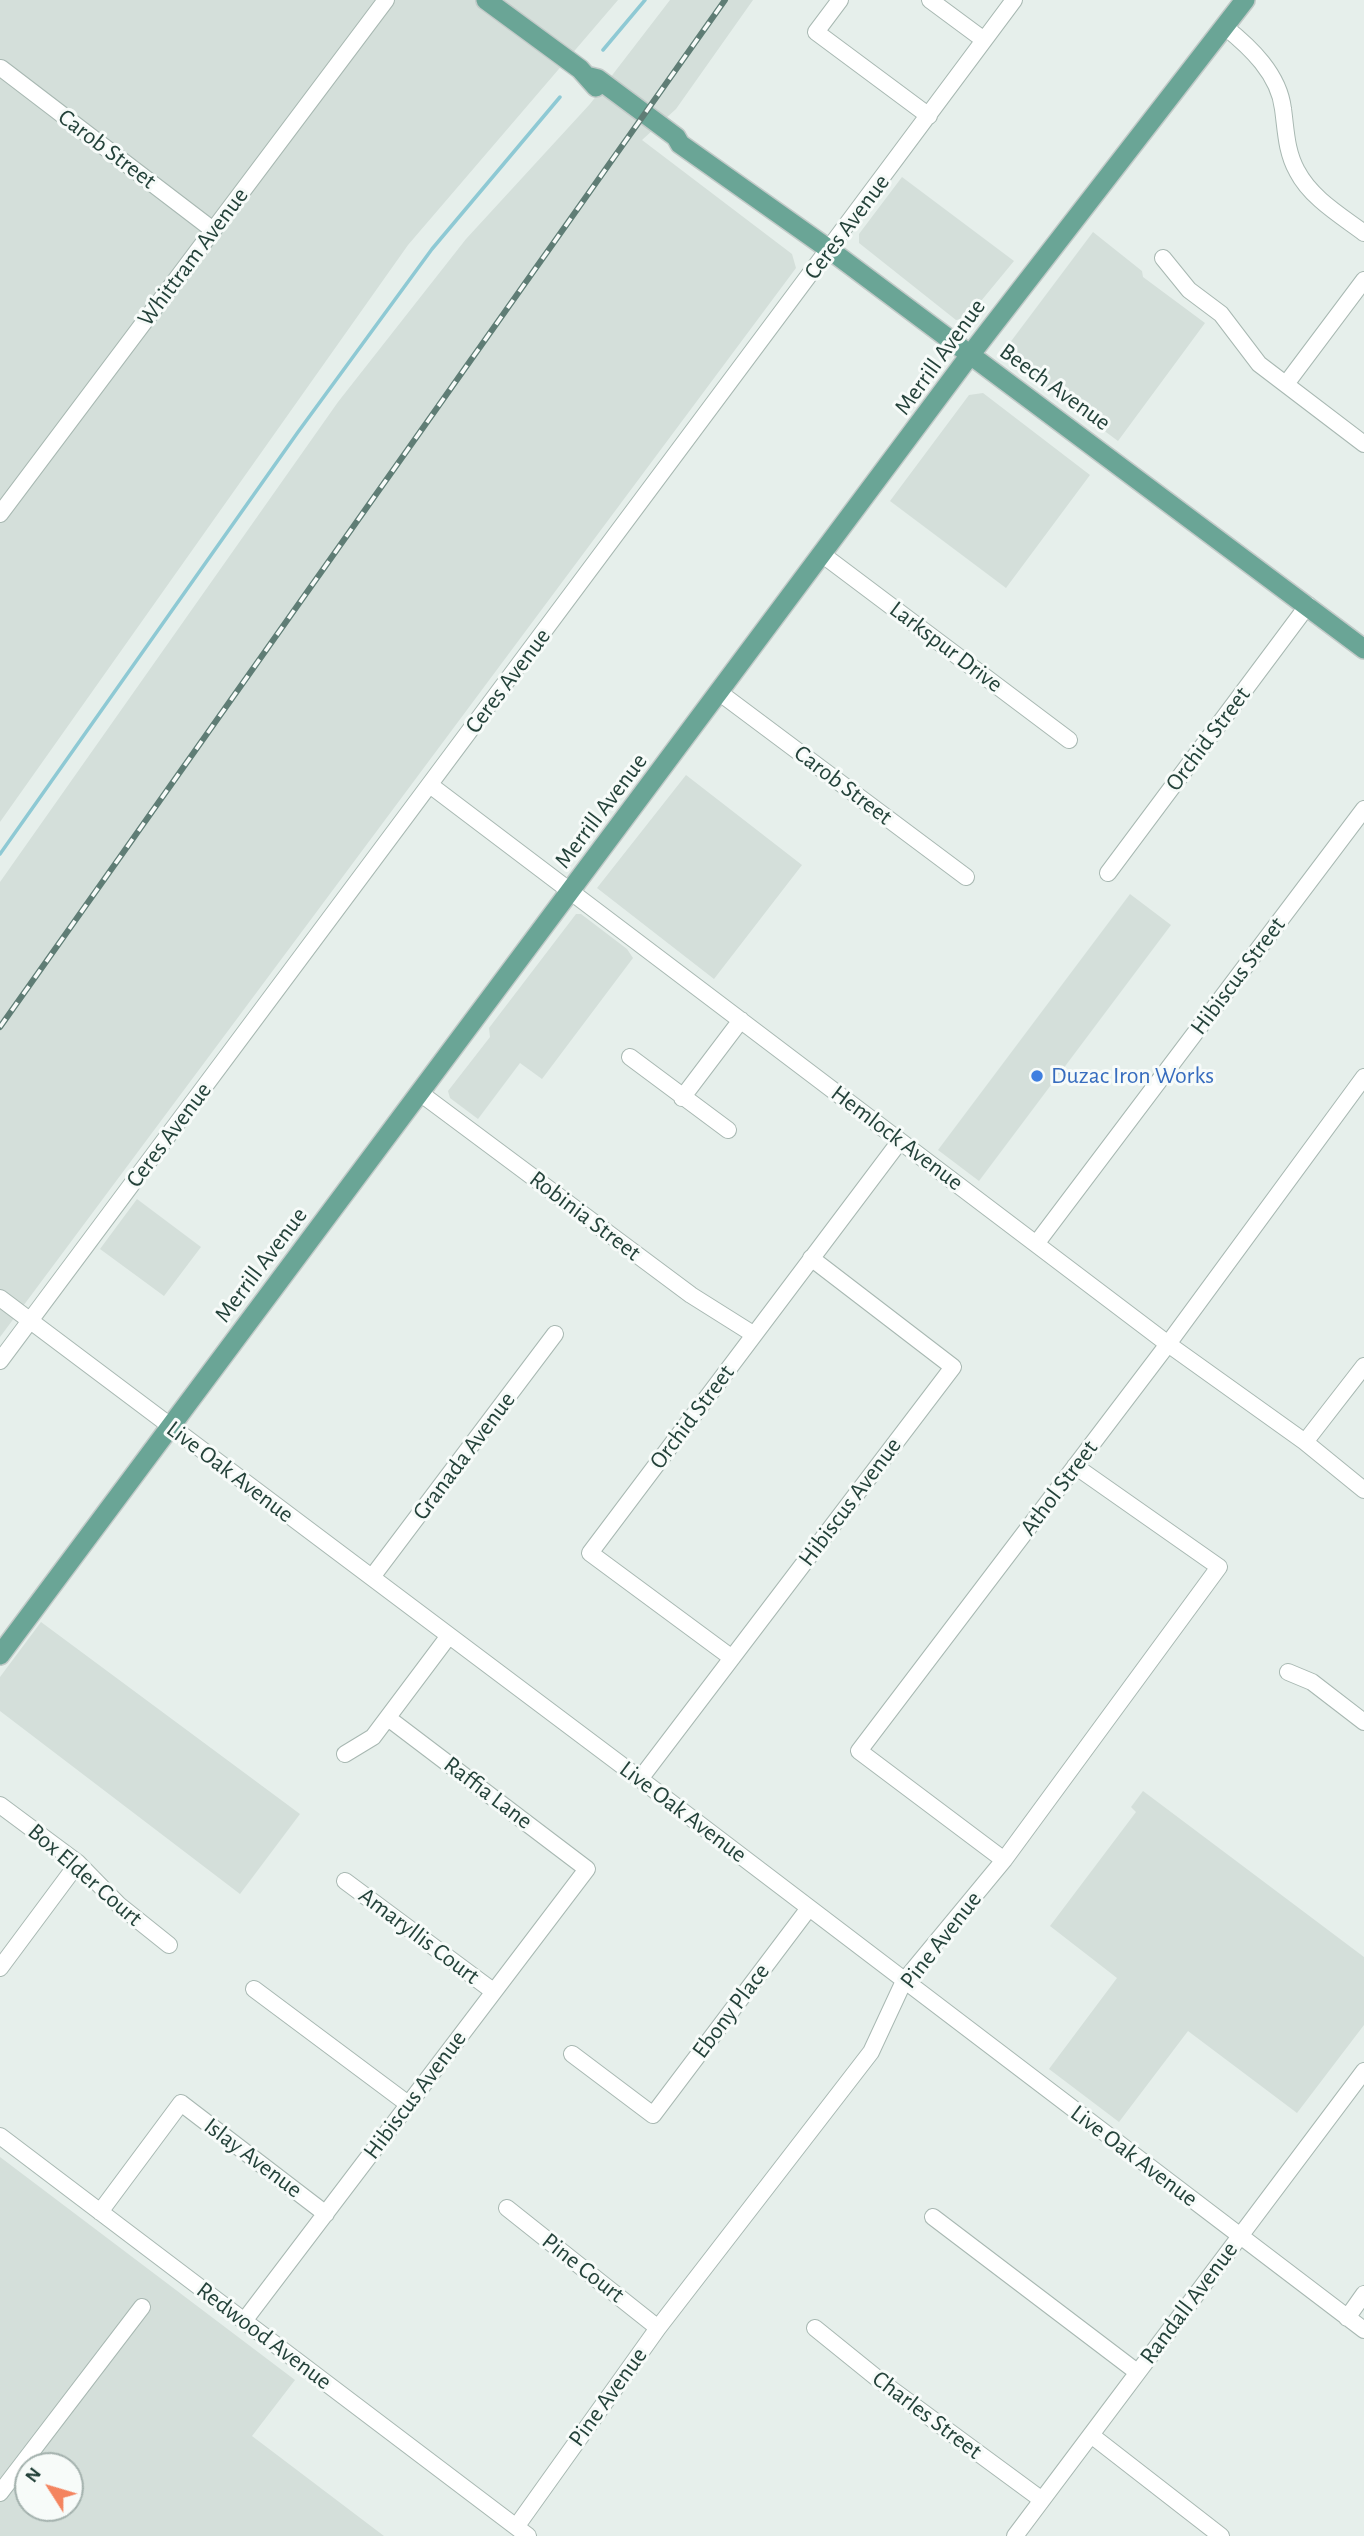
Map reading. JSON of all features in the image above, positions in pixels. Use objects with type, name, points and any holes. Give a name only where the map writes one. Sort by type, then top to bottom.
[{"type":"main road","name":"Beech Avenue","points":[[486,0],[585,73],[598,79],[638,108],[676,137],[680,144],[830,250],[1364,649]]},
{"type":"main road","name":"Merrill Avenue","points":[[0,1655],[720,694],[970,355],[1245,0]]},
{"type":"street","name":"Whittram Avenue","points":[[2,507],[386,0]]},
{"type":"street","points":[[840,0],[816,32],[929,116]]},
{"type":"street","points":[[930,0],[984,40]]},
{"type":"street","name":"Ceres Avenue","points":[[0,1361],[1014,0]]},
{"type":"street","points":[[1225,27],[1256,54],[1279,91],[1288,150],[1297,172],[1325,204],[1364,233]]},
{"type":"street","name":"Carob Street","points":[[1,68],[214,230]]},
{"type":"street","points":[[1163,258],[1189,290],[1227,321],[1253,358],[1364,444]]},
{"type":"street","points":[[1286,384],[1364,281]]},
{"type":"street","name":"Larkspur Drive","points":[[823,555],[1069,740]]},
{"type":"street","name":"Orchid Street","points":[[1108,873],[1308,605]]},
{"type":"street","name":"Carob Street","points":[[720,694],[966,877]]},
{"type":"street","name":"Hemlock Avenue","points":[[430,785],[1168,1344],[1305,1441],[1364,1490]]},
{"type":"street","name":"Hibiscus Street","points":[[1036,1244],[1364,809]]},
{"type":"street","points":[[682,1098],[741,1020]]},
{"type":"street","points":[[630,1057],[728,1130]]},
{"type":"street","name":"Athol Street","points":[[1004,1860],[859,1751],[1168,1344],[1364,1077]]},
{"type":"street","name":"Robinia Street","points":[[421,1093],[691,1295],[753,1334]]},
{"type":"street","name":"Orchid Street","points":[[732,1658],[590,1553],[900,1141]]},
{"type":"street","name":"Hibiscus Avenue","points":[[640,1779],[953,1367],[811,1258]]},
{"type":"street","name":"Live Oak Avenue","points":[[0,1298],[640,1779],[1364,2330]]},
{"type":"street","name":"Granada Avenue","points":[[372,1577],[555,1335]]},
{"type":"street","points":[[1305,1441],[1364,1366]]},
{"type":"street","name":"Pine Avenue","points":[[522,2531],[658,2328],[871,2052],[904,1981],[1004,1860],[1219,1567],[1075,1466]]},
{"type":"street","points":[[345,1754],[373,1737],[448,1637]]},
{"type":"street","points":[[1288,1672],[1312,1682],[1364,1722]]},
{"type":"street","name":"Raffia Lane","points":[[388,1718],[587,1869]]},
{"type":"street","name":"Box Elder Court","points":[[0,1805],[78,1863],[119,1905],[169,1945]]},
{"type":"street","points":[[0,1967],[78,1863]]},
{"type":"street","name":"Hibiscus Avenue","points":[[244,2320],[587,1869]]},
{"type":"street","name":"Amaryllis Court","points":[[345,1881],[493,1991]]},
{"type":"street","name":"Ebony Place","points":[[572,2054],[653,2115],[809,1908]]},
{"type":"street","points":[[254,1989],[408,2104]]},
{"type":"street","name":"Randall Avenue","points":[[1014,2536],[1364,2071]]},
{"type":"street","name":"Islay Avenue","points":[[100,2211],[181,2103],[326,2214]]},
{"type":"street","name":"Redwood Avenue","points":[[0,2136],[522,2531]]},
{"type":"street","name":"Pine Court","points":[[507,2208],[658,2328]]},
{"type":"street","points":[[933,2217],[1137,2372]]},
{"type":"street","points":[[1347,2318],[1364,2294]]},
{"type":"street","points":[[0,2493],[142,2307]]},
{"type":"street","name":"Charles Street","points":[[815,2328],[883,2383],[1042,2500]]},
{"type":"street","points":[[1091,2435],[1221,2536]]},
{"type":"shaded area","points":[[0,0],[618,0],[408,245],[0,822]]},
{"type":"shaded area","points":[[670,0],[753,0],[676,109],[642,140],[792,254],[796,268],[0,1337],[0,882],[338,402],[466,239],[590,104]]},
{"type":"shaded area","points":[[902,177],[1014,261],[967,318],[956,320],[859,243],[859,234]]},
{"type":"shaded area","points":[[1093,232],[1142,271],[1143,277],[1205,323],[1118,441],[1006,358],[1003,352]]},
{"type":"shaded area","points":[[983,393],[1090,475],[1006,588],[890,501],[969,395]]},
{"type":"shaded area","points":[[686,775],[802,865],[714,979],[597,888]]},
{"type":"shaded area","points":[[1130,894],[1171,925],[979,1181],[938,1150]]},
{"type":"shaded area","points":[[576,914],[581,914],[627,949],[633,958],[542,1079],[520,1063],[478,1119],[450,1098],[448,1091],[490,1037],[489,1028]]},
{"type":"shaded area","points":[[137,1199],[201,1247],[164,1296],[100,1249]]},
{"type":"shaded area","points":[[41,1622],[300,1814],[240,1894],[0,1711],[0,1677]]},
{"type":"shaded area","points":[[1143,1791],[1364,1957],[1364,2025],[1297,2113],[1188,2031],[1119,2122],[1049,2069],[1117,1978],[1050,1926],[1136,1812],[1131,1807]]},
{"type":"shaded area","points":[[0,2157],[295,2380],[252,2436],[384,2536],[0,2536]]},
{"type":"waterway","points":[[603,50],[645,0]]},
{"type":"waterway","points":[[0,854],[298,432],[432,249],[560,97]]},
{"type":"railway","points":[[0,1027],[725,0]]},
{"type":"place","name":"Duzac Iron Works","points":[[1037,1076]]}]
